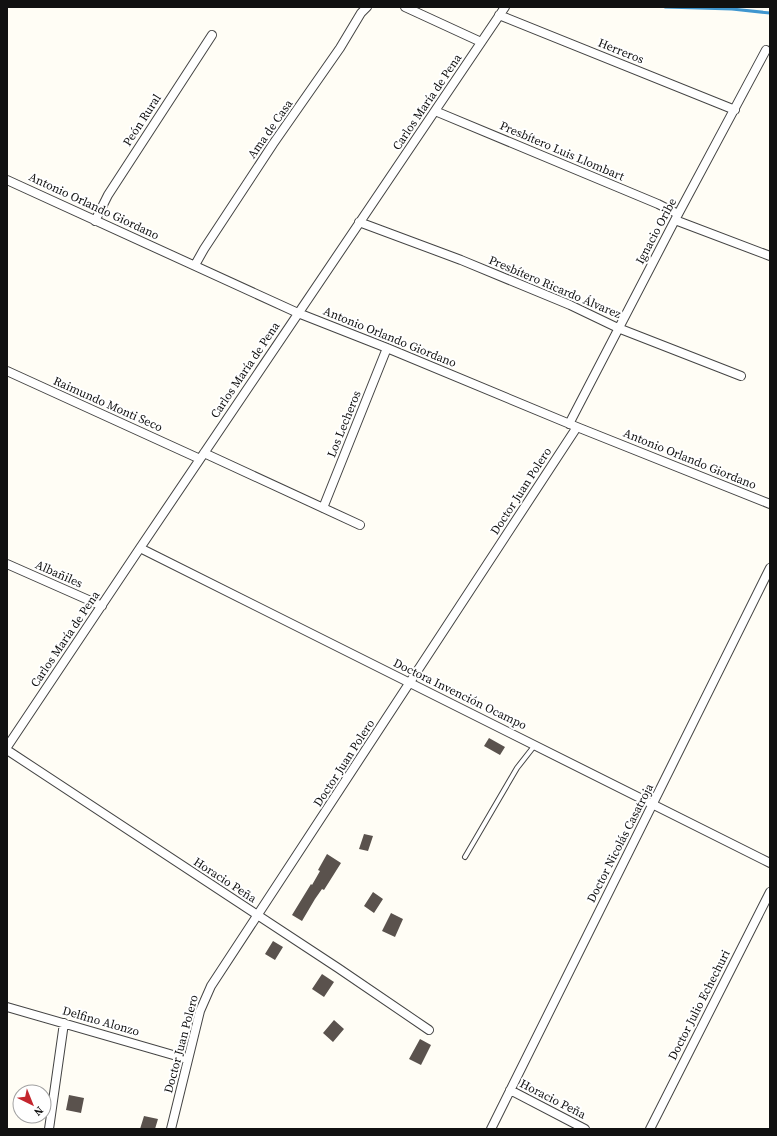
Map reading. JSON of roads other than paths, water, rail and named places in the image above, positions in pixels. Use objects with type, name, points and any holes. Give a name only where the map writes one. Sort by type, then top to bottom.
[{"type":"street","name":"Ama de Casa","points":[[195,265],[261,162],[340,48],[361,13],[367,7]]},
{"type":"street","points":[[405,7],[481,42]]},
{"type":"street","name":"Carlos María de Pena","points":[[7,749],[140,548],[504,7]]},
{"type":"street","name":"Herreros","points":[[499,15],[734,110]]},
{"type":"street","name":"Peón Rural","points":[[95,221],[108,194],[212,34]]},
{"type":"street","name":"Ignacio Oribe","points":[[569,424],[618,328],[766,50]]},
{"type":"street","name":"Presbítero Luis Llombart","points":[[435,111],[658,204],[677,217],[770,256]]},
{"type":"street","name":"Antonio Orlando Giordano","points":[[7,180],[298,313],[387,348],[569,424],[770,504]]},
{"type":"street","name":"Presbítero Ricardo Álvarez","points":[[359,222],[491,273],[618,328],[741,376]]},
{"type":"street","name":"Los Lecheros","points":[[323,508],[387,348]]},
{"type":"street","name":"Raimundo Monti Seco","points":[[7,371],[360,525]]},
{"type":"street","name":"Doctor Juan Polero","points":[[171,1129],[187,1059],[200,1011],[207,994],[577,427]]},
{"type":"street","name":"Doctora Invención Ocampo","points":[[140,548],[535,744],[770,863]]},
{"type":"street","name":"Albañiles","points":[[7,564],[102,606]]},
{"type":"street","name":"Doctor Nicolás Casatroja","points":[[491,1129],[770,568]]},
{"type":"street","name":"Horacio Peña","points":[[7,749],[429,1030]]},
{"type":"street","name":"Doctor Julio Echechuri","points":[[650,1129],[770,892]]},
{"type":"street","name":"Delfino Alonzo","points":[[7,1007],[187,1059]]},
{"type":"street","points":[[49,1129],[64,1023]]},
{"type":"street","name":"Horacio Peña","points":[[510,1090],[585,1129]]},
{"type":"lane","points":[[465,857],[517,768],[535,744]]},
{"type":"waterway","points":[[665,7],[732,9],[770,13]]}]
